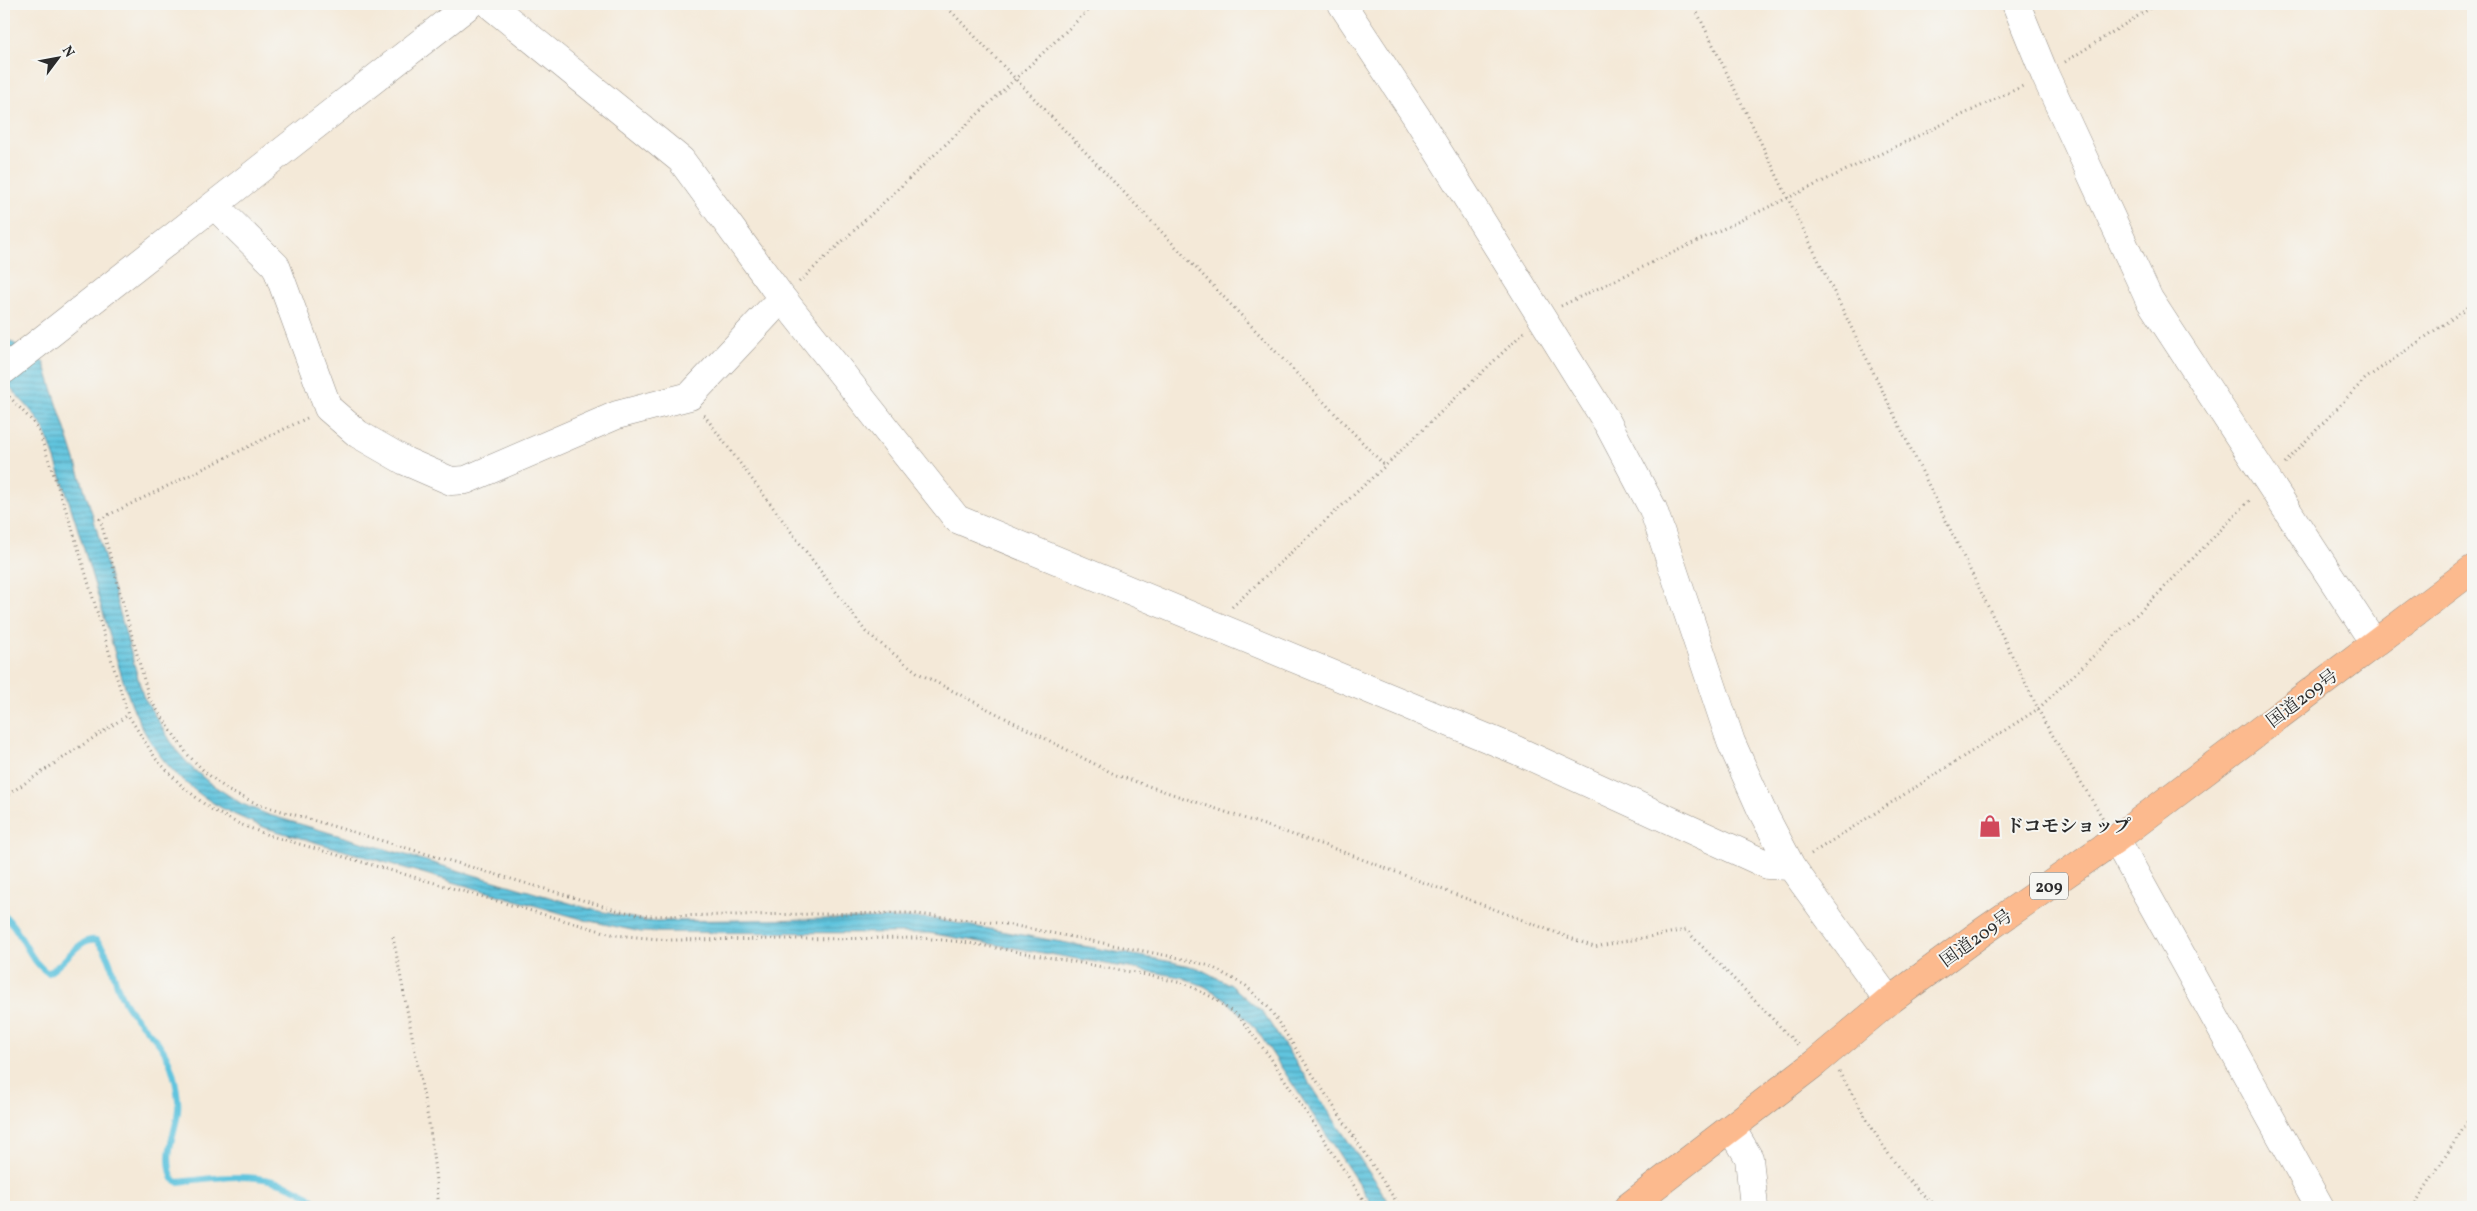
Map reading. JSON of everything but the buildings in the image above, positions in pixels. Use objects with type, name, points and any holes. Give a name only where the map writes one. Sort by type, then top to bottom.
[{"type":"highway","name":"国道209号","points":[[1628,1207],[1821,1058],[1889,1001],[2116,839],[2473,569]]},
{"type":"street","points":[[4,370],[216,206],[470,4]]},
{"type":"street","points":[[489,4],[681,160],[782,298],[957,518],[1516,750],[1768,865],[1791,866]]},
{"type":"street","points":[[1342,4],[1542,315],[1608,424],[1653,509],[1731,742],[1761,809],[1791,866],[1889,1001]]},
{"type":"street","points":[[2016,4],[2045,75],[2149,299],[2374,643]]},
{"type":"street","points":[[216,206],[276,266],[328,408],[358,434],[405,461],[452,481],[466,480],[617,415],[690,396],[782,298]]},
{"type":"street","points":[[2116,839],[2320,1207]]},
{"type":"street","points":[[1732,1128],[1749,1158],[1754,1207]]},
{"type":"path","points":[[944,4],[1385,466]]},
{"type":"path","points":[[782,298],[1014,78],[1095,4]]},
{"type":"path","points":[[1693,4],[2038,709],[2116,839]]},
{"type":"path","points":[[1213,624],[1385,466],[1542,315],[1789,199],[2045,75],[2157,4]]},
{"type":"path","points":[[1791,866],[2038,709],[2158,594],[2365,379],[2473,304]]},
{"type":"path","points":[[4,390],[33,422],[39,432],[72,528],[128,715],[156,759],[181,785],[209,808],[236,823],[287,841],[615,935],[670,940],[922,938],[973,944],[1142,974],[1186,984],[1212,997],[1239,1017],[1270,1057],[1368,1207]]},
{"type":"path","points":[[690,396],[866,632],[918,672],[1116,775],[1335,849],[1594,946],[1686,930],[1821,1058],[1900,1171],[1922,1196],[1938,1207]]},
{"type":"path","points":[[328,408],[100,519],[149,698],[187,754],[205,772],[229,791],[258,804],[616,910],[647,916],[908,913],[1006,924],[1179,958],[1210,966],[1246,986],[1269,1008],[1400,1207]]},
{"type":"path","points":[[4,797],[128,715]]},
{"type":"path","points":[[393,937],[430,1129],[439,1207]]},
{"type":"path","points":[[2413,1207],[2473,1113]]},
{"type":"water","points":[[4,337],[44,363],[92,513],[143,696],[176,750],[192,768],[211,784],[242,804],[269,815],[590,909],[646,921],[928,918],[1198,968],[1231,985],[1263,1013],[1392,1207],[1374,1207],[1256,1029],[1224,998],[1204,986],[1181,977],[929,933],[641,932],[585,920],[266,828],[213,803],[194,790],[168,766],[143,729],[134,710],[119,669],[76,523],[49,443],[39,421],[4,378]]},
{"type":"waterway","points":[[4,915],[16,929],[35,960],[48,973],[84,943],[96,940],[102,946],[110,961],[124,1001],[135,1017],[161,1046],[172,1068],[178,1100],[177,1119],[169,1158],[173,1179],[178,1182],[235,1177],[271,1180],[306,1194],[322,1207]]},
{"type":"place","name":"ドコモショップ","points":[[1990,826]]}]
